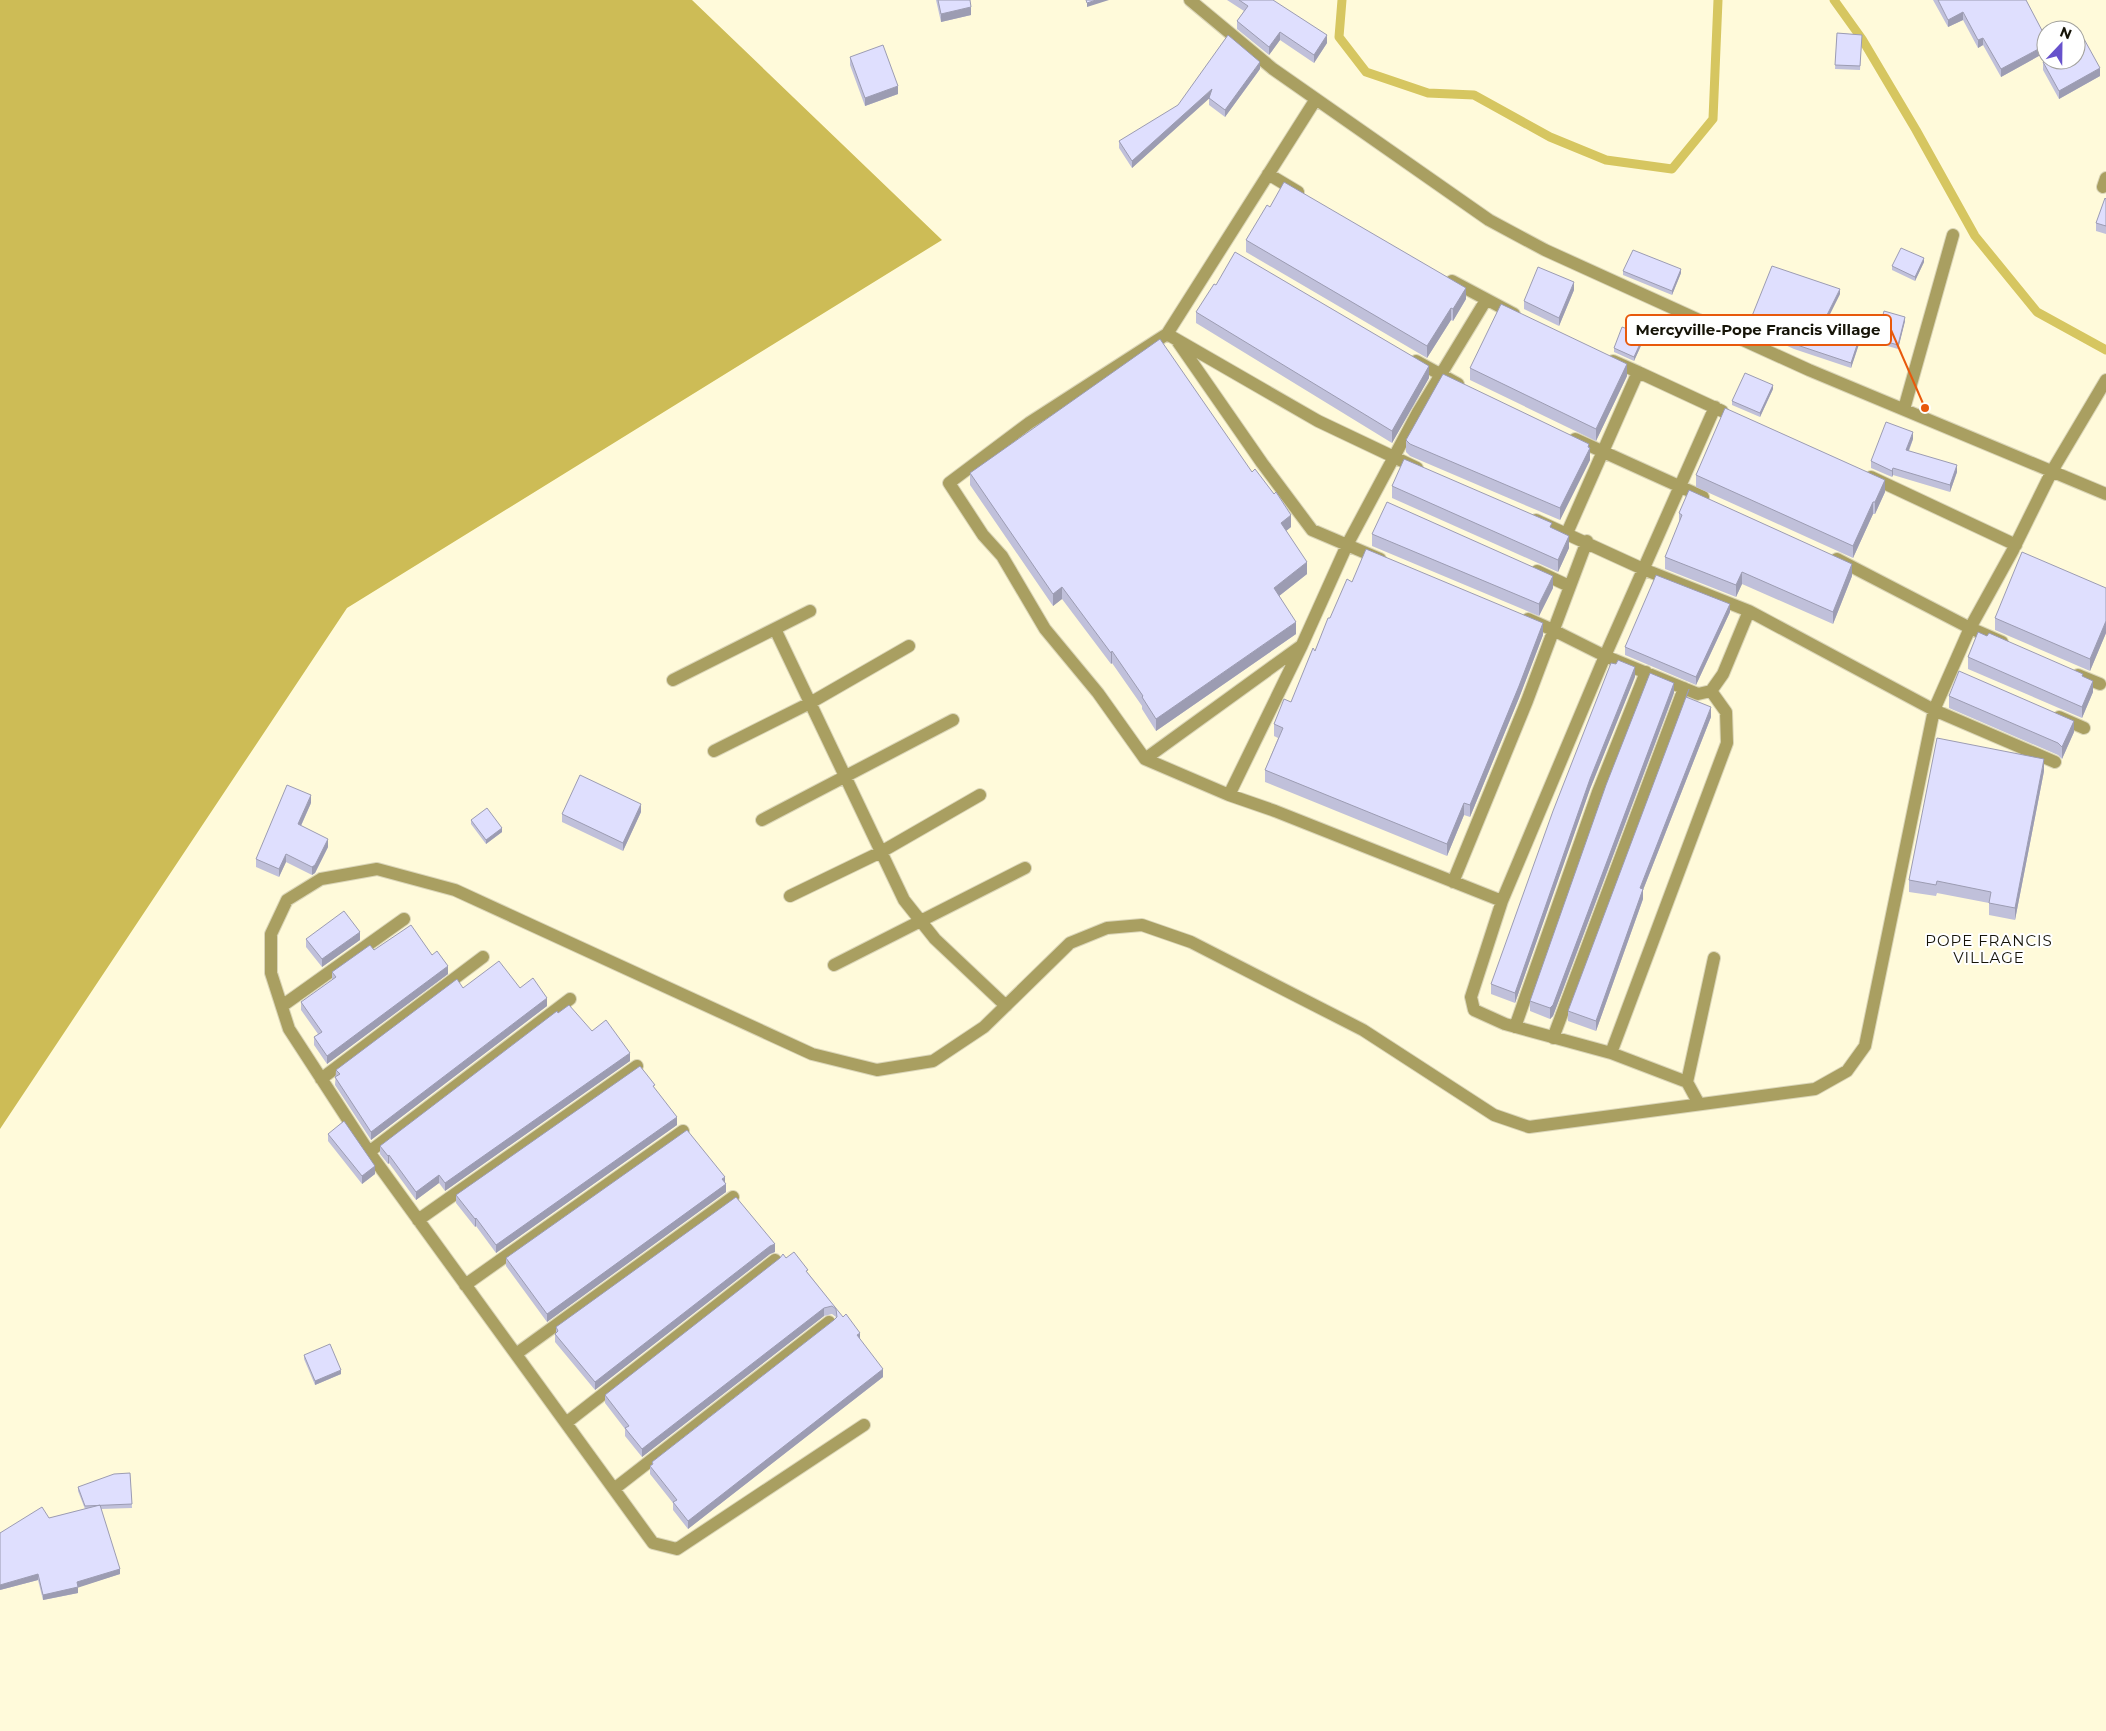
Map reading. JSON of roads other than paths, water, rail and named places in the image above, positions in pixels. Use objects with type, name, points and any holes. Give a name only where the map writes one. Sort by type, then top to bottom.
[{"type":"street","points":[[1190,0],[1272,69],[1489,220],[1545,250],[1809,370],[2106,494]]},
{"type":"street","points":[[1316,99],[1268,174],[1226,250],[1171,336],[1029,424],[949,483],[984,534],[1002,556],[1045,630],[1098,693],[1145,760],[1229,795],[1275,811],[1502,901]]},
{"type":"street","points":[[1268,174],[1314,200]]},
{"type":"street","points":[[1904,409],[1953,235]]},
{"type":"street","points":[[1443,275],[1486,300],[1522,317]]},
{"type":"street","points":[[1229,795],[1302,645],[1347,545],[1376,500],[1394,458],[1440,375],[1486,300]]},
{"type":"street","points":[[1171,336],[1318,421],[1394,458],[1430,473]]},
{"type":"street","points":[[1171,336],[1312,530],[1392,564]]},
{"type":"street","points":[[1406,356],[1465,388]]},
{"type":"street","points":[[1602,356],[1733,415]]},
{"type":"street","points":[[1567,533],[1638,372]]},
{"type":"street","points":[[864,1425],[677,1548],[653,1543],[369,1152],[289,1028],[271,973],[272,934],[287,900],[321,879],[377,869],[455,890],[812,1054],[877,1070],[933,1060],[984,1027],[1070,943],[1107,928],[1142,925],[1191,942],[1363,1030],[1494,1115],[1529,1126],[1815,1089],[1847,1071],[1865,1046],[1934,710],[1956,673],[1970,628],[2016,546],[2052,471],[2106,380]]},
{"type":"street","points":[[1699,1104],[1687,1082],[1611,1053],[1515,1027],[1474,1010],[1471,997],[1502,901],[1643,569],[1715,407]]},
{"type":"street","points":[[1560,432],[1715,503]]},
{"type":"street","points":[[1859,472],[2016,546]]},
{"type":"street","points":[[1521,513],[1587,541],[1643,569],[1749,611],[1934,710],[2055,762]]},
{"type":"street","points":[[1452,882],[1527,701],[1587,541]]},
{"type":"street","points":[[1822,552],[1970,628],[2014,647]]},
{"type":"street","points":[[1527,567],[1569,586]]},
{"type":"street","points":[[673,680],[810,611]]},
{"type":"street","points":[[1518,615],[1606,656],[1698,694],[1711,691],[1723,674],[1749,611]]},
{"type":"street","points":[[774,629],[904,900],[935,939],[1006,1006]]},
{"type":"street","points":[[1145,760],[1302,645]]},
{"type":"street","points":[[714,751],[810,703],[909,646]]},
{"type":"street","points":[[2065,669],[2100,684]]},
{"type":"street","points":[[1515,1027],[1598,792],[1646,672]]},
{"type":"street","points":[[1553,1038],[1684,688]]},
{"type":"street","points":[[1611,1053],[1727,743],[1726,712],[1711,691]]},
{"type":"street","points":[[2049,713],[2084,728]]},
{"type":"street","points":[[762,820],[953,720]]},
{"type":"street","points":[[790,896],[881,852],[980,795]]},
{"type":"street","points":[[834,965],[1024,868]]},
{"type":"street","points":[[282,1006],[404,919]]},
{"type":"street","points":[[321,1079],[483,957]]},
{"type":"street","points":[[1687,1082],[1714,958]]},
{"type":"street","points":[[369,1152],[570,999]]},
{"type":"street","points":[[418,1220],[637,1066]]},
{"type":"street","points":[[466,1286],[683,1131]]},
{"type":"street","points":[[516,1354],[733,1197]]},
{"type":"street","points":[[566,1423],[775,1260]]},
{"type":"street","points":[[614,1489],[830,1322]]},
{"type":"waterway","points":[[1342,0],[1339,37],[1366,72],[1428,93],[1474,95],[1550,137],[1606,160],[1672,169],[1713,119],[1718,0]]},
{"type":"waterway","points":[[1834,0],[1862,39],[1916,130],[1975,236],[2037,312],[2106,350]]},
{"type":"place","name":"Mercyville-Pope Francis Village","points":[[1925,408]]},
{"type":"district","name":"POPE FRANCIS VILLAGE","points":[[1989,950]]}]
